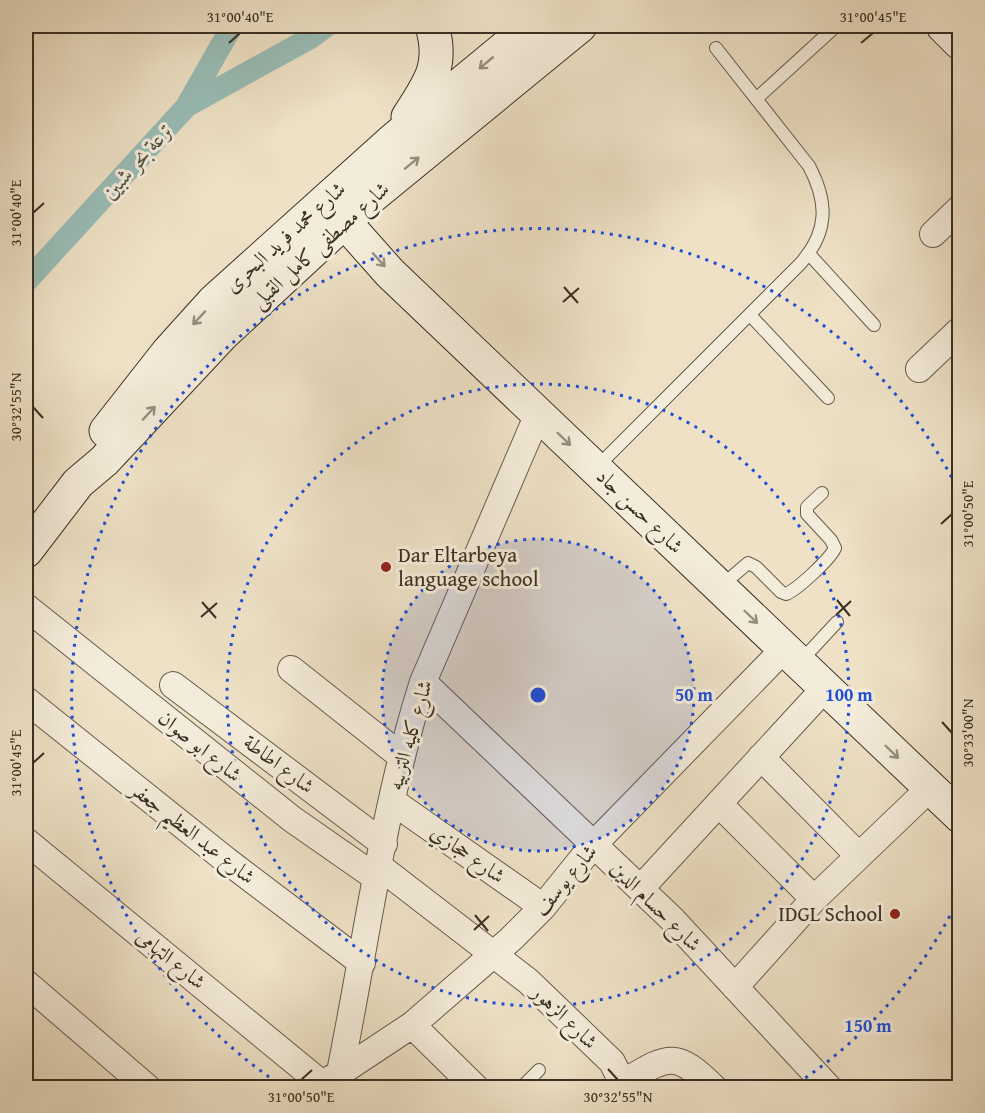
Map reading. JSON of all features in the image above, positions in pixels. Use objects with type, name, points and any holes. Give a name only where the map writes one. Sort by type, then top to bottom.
[{"type":"main road","points":[[393,140],[436,68],[438,46],[432,26]]},
{"type":"main road","name":"شارع محمد فريد البحرى","points":[[26,551],[78,483],[102,436],[168,352],[214,301],[335,211],[393,140],[531,26]]},
{"type":"main road","name":"شارع مصطفى كامل القبلى","points":[[335,211],[580,26]]},
{"type":"main road","points":[[943,26],[960,43]]},
{"type":"main road","name":"شارع حسن جاد","points":[[335,211],[390,273],[960,816]]},
{"type":"street","points":[[933,234],[960,208]]},
{"type":"street","points":[[918,369],[960,330]]},
{"type":"street","name":"شارع كليه التربيه","points":[[323,1082],[362,963],[392,801],[423,682],[538,414]]},
{"type":"street","name":"شارع ابو صوان","points":[[26,607],[292,819],[381,863]]},
{"type":"street","name":"شارع يوسف","points":[[323,1082],[412,1025],[494,954],[543,907],[594,844],[792,656]]},
{"type":"street","points":[[291,669],[402,757]]},
{"type":"street","name":"شارع حسام الدين","points":[[423,682],[640,888],[829,1088]]},
{"type":"street","name":"شارع اطاطة","points":[[173,685],[381,863]]},
{"type":"street","points":[[640,888],[825,688]]},
{"type":"street","name":"شارع عبد العظيم جعفر","points":[[26,700],[226,860],[362,963]]},
{"type":"street","points":[[762,757],[858,855]]},
{"type":"street","points":[[735,987],[814,899],[930,788]]},
{"type":"street","name":"شارع حجازي","points":[[392,801],[543,907]]},
{"type":"street","points":[[719,804],[814,899]]},
{"type":"street","name":"شارع التهامى","points":[[26,841],[323,1082]]},
{"type":"street","name":"شارع الزهور","points":[[381,863],[528,981],[612,1062],[625,1085]]},
{"type":"street","points":[[26,983],[147,1088]]},
{"type":"street","points":[[412,1025],[476,1088]]},
{"type":"street","points":[[625,1085],[658,1062],[676,1060],[688,1064],[714,1088]]},
{"type":"lane","points":[[756,99],[836,26]]},
{"type":"lane","points":[[595,469],[809,254],[820,233],[823,210],[820,187],[808,166],[716,48]]},
{"type":"lane","points":[[809,254],[874,325]]},
{"type":"lane","points":[[750,315],[828,398]]},
{"type":"lane","points":[[720,587],[748,563],[756,567],[781,592],[791,592],[802,582],[831,555],[835,548],[831,540],[807,514],[807,507],[822,493]]},
{"type":"lane","points":[[792,656],[837,622]]},
{"type":"lane","points":[[521,1088],[538,1070]]},
{"type":"waterway","name":"ترعة بحر شبين","points":[[26,282],[186,107],[232,26]]},
{"type":"waterway","points":[[187,106],[312,37],[327,26]]},
{"type":"place","name":"Dar Eltarbeya language school","points":[[386,567]]},
{"type":"place","name":"IDGL School","points":[[895,914]]}]
